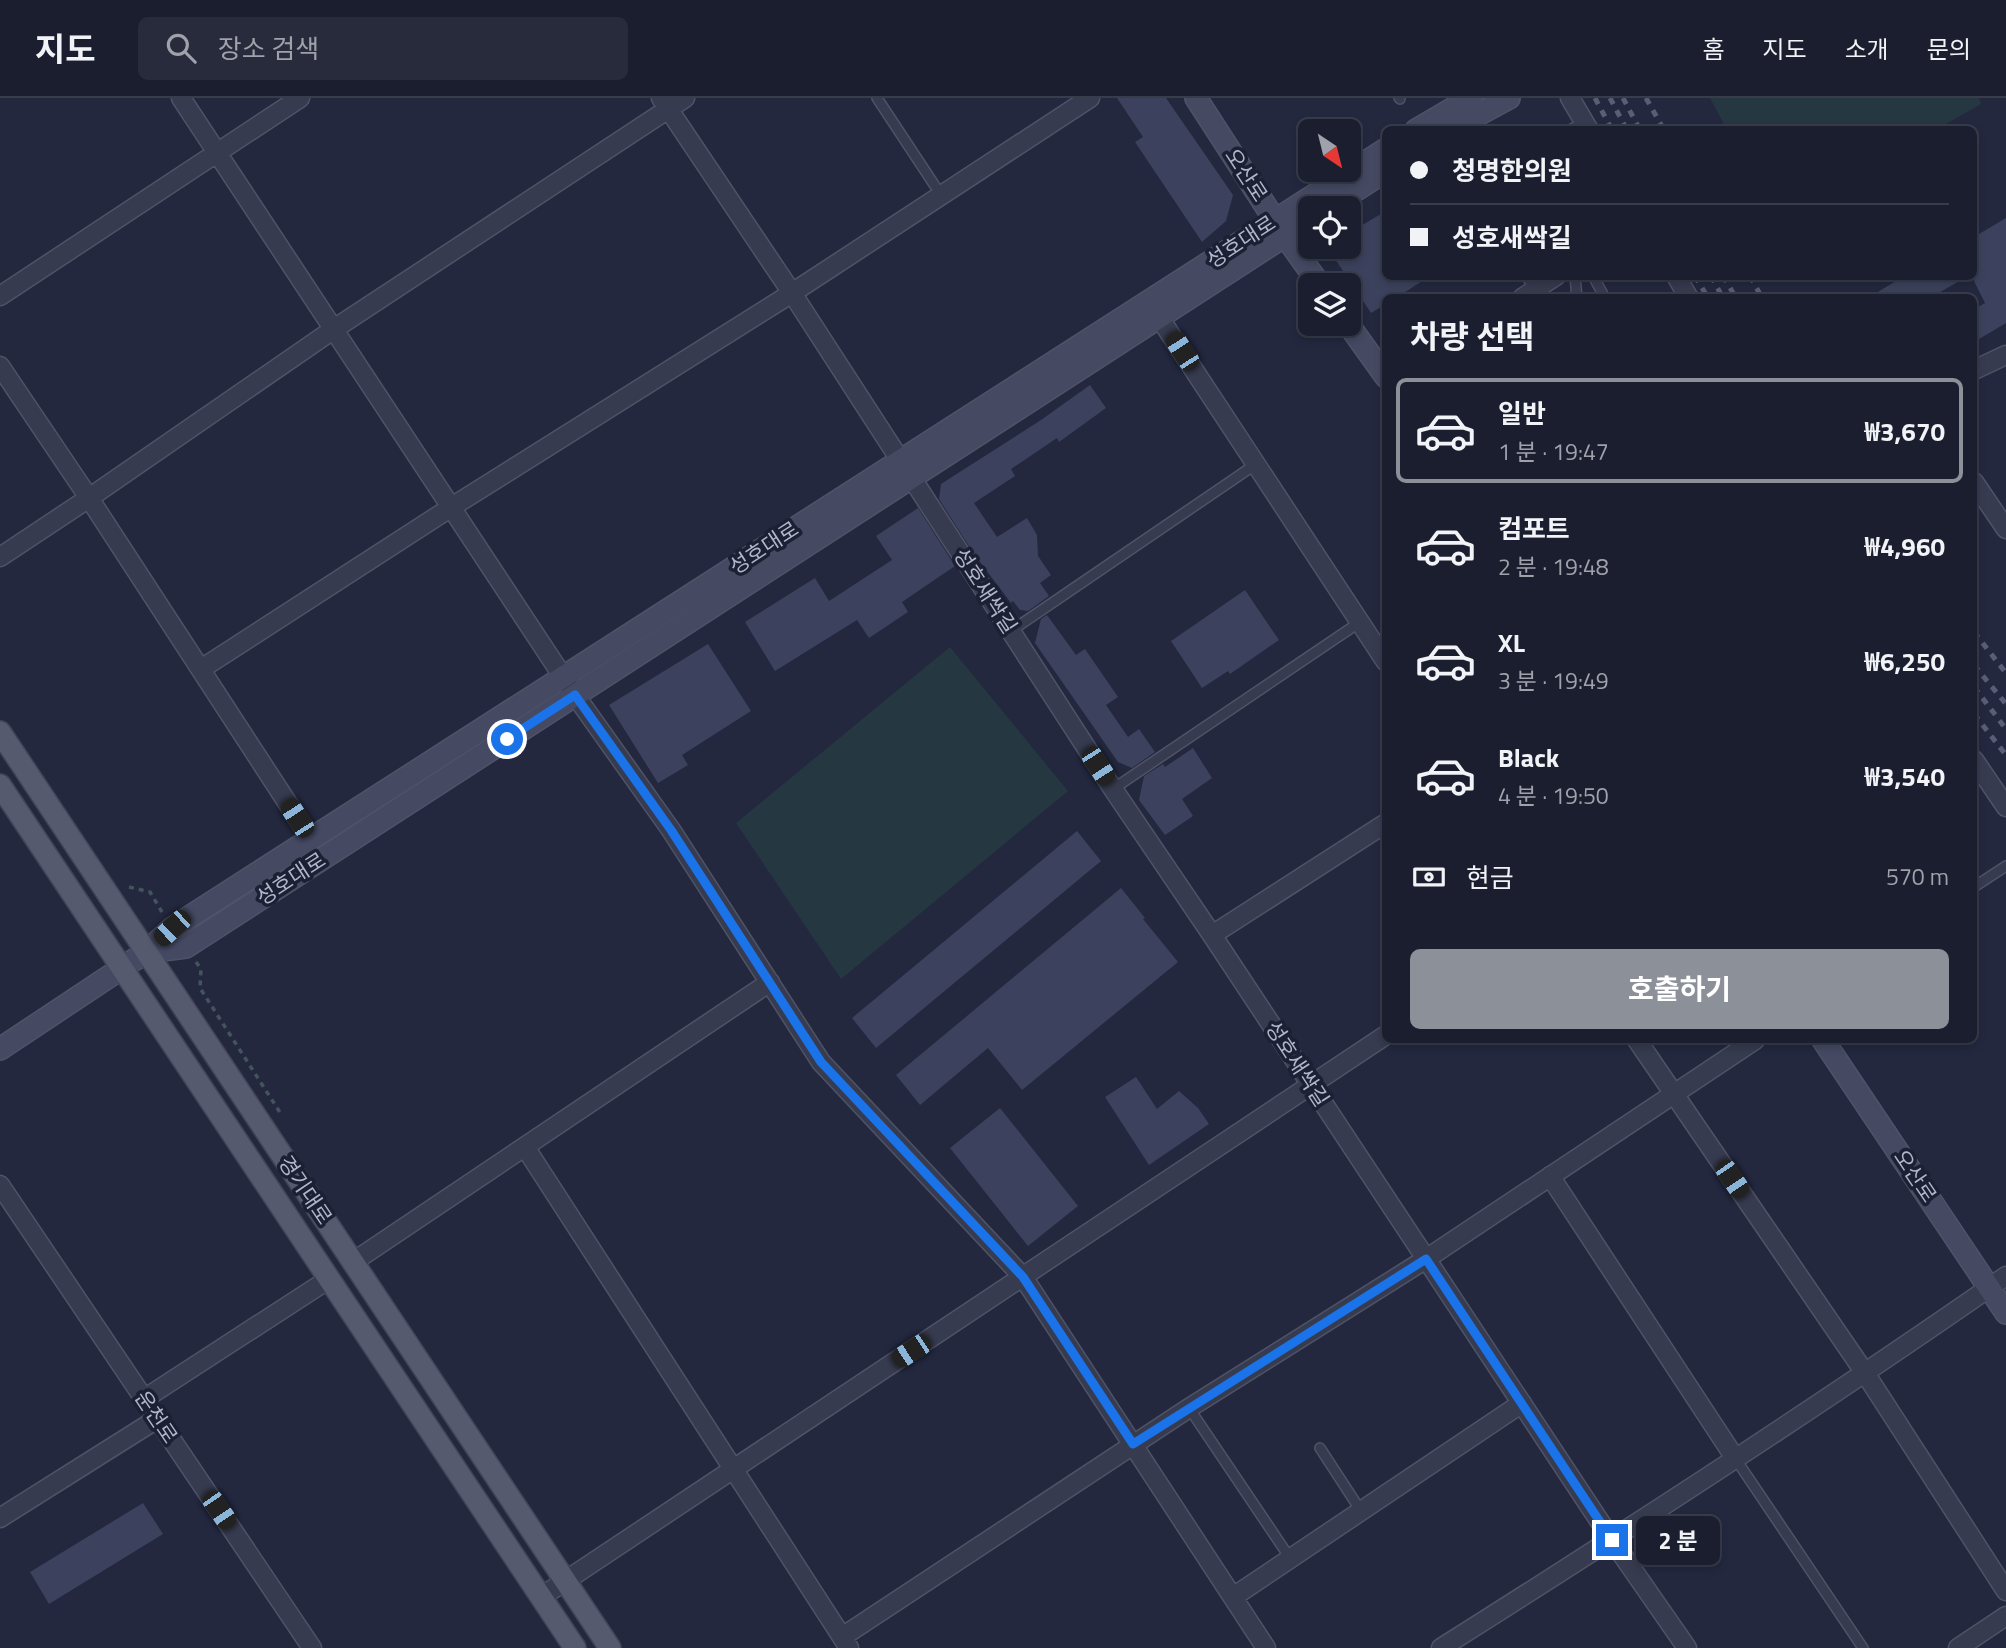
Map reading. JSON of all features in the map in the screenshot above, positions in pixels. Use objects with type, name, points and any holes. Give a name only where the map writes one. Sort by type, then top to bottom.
[{"type":"main road","name":"오산로","points":[[1196,98],[1312,273]]},
{"type":"main road","points":[[1423,126],[1471,98]]},
{"type":"main road","points":[[1457,126],[1509,98]]},
{"type":"main road","name":"성호대로","points":[[0,1049],[146,952],[172,928],[563,677],[1159,317],[1382,152]]},
{"type":"main road","points":[[1347,196],[1382,174]]},
{"type":"main road","name":"성호대로","points":[[146,952],[186,947],[575,695],[906,469],[1280,228],[1298,223]]},
{"type":"main road","points":[[1357,336],[1382,371]]},
{"type":"main road","name":"경기대로","points":[[0,732],[610,1648]]},
{"type":"main road","name":"경기대로","points":[[0,785],[575,1648]]},
{"type":"main road","name":"오산로","points":[[1825,1043],[1998,1282],[2006,1313]]},
{"type":"street","points":[[181,98],[575,695],[671,830],[821,1062],[1023,1277],[1266,1648]]},
{"type":"street","points":[[0,296],[300,98]]},
{"type":"street","points":[[0,557],[664,103],[685,98]]},
{"type":"street","points":[[201,669],[450,508],[792,293],[1090,98]]},
{"type":"street","points":[[1570,98],[1581,126]]},
{"type":"street","name":"성호새싹길","points":[[664,103],[792,293],[1113,789],[1212,934],[1612,1540],[1687,1648]]},
{"type":"street","points":[[1528,288],[1547,280]]},
{"type":"street","points":[[1159,317],[1382,656]]},
{"type":"street","points":[[1977,369],[2006,355]]},
{"type":"street","points":[[0,366],[311,839]]},
{"type":"street","points":[[1977,486],[2006,529]]},
{"type":"street","points":[[1977,764],[2006,807]]},
{"type":"street","points":[[1212,934],[1382,826]]},
{"type":"street","points":[[353,1262],[770,982]]},
{"type":"street","points":[[541,1597],[1382,1038]]},
{"type":"street","points":[[1639,1043],[1865,1373],[2006,1591]]},
{"type":"street","points":[[525,1147],[845,1642],[1133,1444],[1426,1259],[1750,1043]]},
{"type":"street","points":[[1550,1176],[1735,1458]]},
{"type":"street","name":"운천로","points":[[0,1185],[312,1648]]},
{"type":"street","points":[[144,1399],[329,1279]]},
{"type":"street","points":[[1441,1648],[1612,1540],[1998,1282]]},
{"type":"street","points":[[1233,1597],[1522,1403]]},
{"type":"street","points":[[0,1518],[157,1419]]},
{"type":"street","points":[[1958,1648],[2006,1616]]},
{"type":"lane","points":[[877,98],[941,195]]},
{"type":"lane","points":[[1011,631],[1256,464]]},
{"type":"lane","points":[[1113,789],[1360,622]]},
{"type":"lane","points":[[1977,885],[2006,866]]},
{"type":"lane","points":[[1189,1408],[1290,1558]]},
{"type":"lane","points":[[1320,1448],[1362,1511]]},
{"type":"lane","points":[[1735,1458],[1863,1648]]},
{"type":"shaded area","points":[[1710,98],[1979,98],[1981,104],[1942,126],[1725,126]]},
{"type":"shaded area","points":[[950,647],[1068,791],[841,979],[736,823]]},
{"type":"building","points":[[1117,98],[1166,98],[1233,195],[1226,221],[1202,242],[1135,142],[1143,137]]},
{"type":"building","points":[[1382,213],[1382,280],[1424,280],[1402,294],[1382,294],[1382,306],[1371,313],[1361,298],[1361,273],[1344,273],[1335,259],[1361,259],[1361,226]]},
{"type":"building","points":[[2006,218],[2006,323],[1977,340],[1977,307],[1985,303],[1974,281],[1977,280],[1977,235]]},
{"type":"building","points":[[1897,280],[1961,280],[1937,294],[1875,294]]},
{"type":"building","points":[[1090,385],[1106,408],[1059,442],[1057,438],[1011,469],[1015,476],[974,503],[997,537],[1027,518],[1037,535],[1038,556],[1051,575],[1040,583],[1049,596],[1028,611],[1020,610],[1013,601],[1011,603],[974,554],[939,499],[941,484]]},
{"type":"building","points":[[918,508],[955,566],[902,602],[908,612],[869,638],[857,620],[775,671],[745,622],[815,578],[829,601],[892,560],[876,536]]},
{"type":"building","points":[[1245,590],[1279,640],[1230,674],[1228,671],[1202,688],[1171,641]]},
{"type":"building","points":[[1047,615],[1076,655],[1085,649],[1118,697],[1106,705],[1128,737],[1139,729],[1155,752],[1132,768],[1118,762],[1035,643],[1041,619]]},
{"type":"building","points":[[708,644],[751,711],[682,755],[688,765],[658,783],[609,705]]},
{"type":"building","points":[[1193,748],[1212,778],[1182,799],[1193,816],[1165,835],[1139,800],[1144,776],[1163,764],[1165,767]]},
{"type":"building","points":[[1077,831],[1101,861],[876,1048],[852,1018]]},
{"type":"building","points":[[1121,888],[1178,962],[1022,1090],[988,1048],[920,1105],[896,1075]]},
{"type":"building","points":[[1136,1077],[1157,1109],[1179,1091],[1198,1108],[1209,1124],[1149,1165],[1105,1097]]},
{"type":"building","points":[[1000,1108],[1078,1206],[1028,1246],[950,1148]]},
{"type":"building","points":[[143,1503],[163,1534],[49,1604],[30,1572]]},
{"type":"railway","points":[[1595,98],[1610,126]]},
{"type":"railway","points":[[1610,98],[1625,126]]},
{"type":"railway","points":[[1623,98],[1638,126]]},
{"type":"railway","points":[[1646,98],[1662,126]]},
{"type":"railway","points":[[1697,280],[1706,294]]},
{"type":"railway","points":[[1713,280],[1721,294]]},
{"type":"railway","points":[[1725,280],[1734,294]]},
{"type":"railway","points":[[1752,280],[1760,294]]},
{"type":"railway","points":[[1977,636],[2006,673]]},
{"type":"railway","points":[[1977,669],[2006,704]]},
{"type":"railway","points":[[1977,691],[2006,729]]},
{"type":"railway","points":[[1977,718],[2006,755]]},
{"type":"route","points":[[507,739],[575,695],[671,830],[821,1062],[1023,1277],[1133,1444],[1426,1259],[1612,1540]]}]
